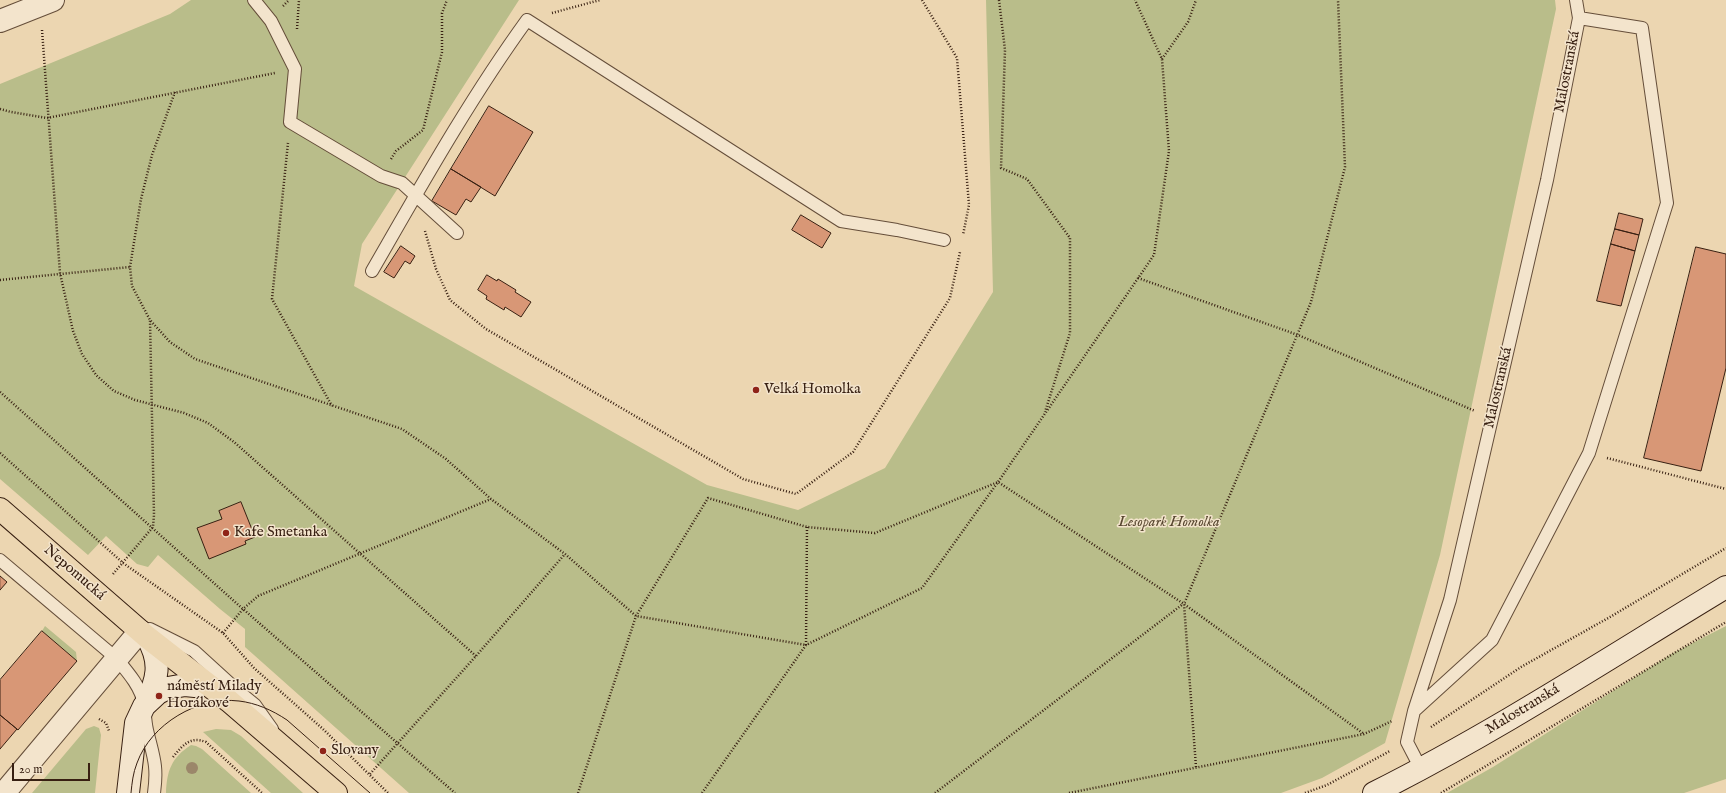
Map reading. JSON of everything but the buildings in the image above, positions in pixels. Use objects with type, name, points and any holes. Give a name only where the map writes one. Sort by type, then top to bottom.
[{"type":"main road","points":[[0,21],[46,2]]},
{"type":"main road","name":"Nepomucká","points":[[0,509],[143,634]]},
{"type":"main road","name":"Malostranská","points":[[1374,793],[1421,769],[1527,708],[1726,587]]},
{"type":"main road","points":[[4,793],[116,658],[143,634]]},
{"type":"main road","points":[[143,634],[229,701],[336,793]]},
{"type":"main road","points":[[128,793],[136,723],[154,688],[156,673],[155,653],[143,634]]},
{"type":"main road","points":[[144,706],[158,693],[168,688],[185,685],[195,686],[207,684]]},
{"type":"lane","points":[[254,0],[271,20],[295,69],[290,122],[381,176],[402,183],[457,233]]},
{"type":"lane","name":"Malostranská","points":[[1407,742],[1414,711],[1450,600],[1547,180],[1579,18],[1576,0]]},
{"type":"lane","points":[[1414,711],[1492,640],[1589,453],[1668,202],[1642,28],[1579,18]]},
{"type":"lane","points":[[372,271],[415,195],[494,65],[527,20],[841,221],[897,230],[944,240]]},
{"type":"lane","points":[[0,560],[116,658],[131,676],[144,706],[146,728],[156,764],[157,774],[154,793]]},
{"type":"lane","points":[[124,617],[194,650],[238,692],[255,704],[285,748]]},
{"type":"lane","points":[[1407,742],[1421,769]]},
{"type":"path","points":[[381,176],[396,151],[424,130],[442,52],[442,13],[447,0]]},
{"type":"path","points":[[527,20],[600,0]]},
{"type":"path","points":[[922,0],[956,58],[969,205],[963,236]]},
{"type":"path","points":[[999,0],[1005,50],[1001,168],[1027,179],[1070,238],[1070,333],[1043,416]]},
{"type":"path","points":[[702,793],[806,645],[922,588],[998,482],[1154,255],[1169,151],[1162,59],[1135,0]]},
{"type":"path","points":[[1162,59],[1188,22],[1196,0]]},
{"type":"path","points":[[1196,767],[1184,604],[1311,302],[1345,167],[1338,0]]},
{"type":"path","points":[[46,2],[48,118],[60,273],[73,331],[82,354],[96,375],[114,391],[135,400],[184,412],[208,423],[234,442],[476,656]]},
{"type":"path","points":[[0,108],[11,112],[48,118],[295,69]]},
{"type":"path","points":[[175,92],[152,155],[141,199],[130,267],[132,286],[150,320],[170,342],[195,359],[402,429],[446,459],[491,499],[566,554],[636,616],[806,645]]},
{"type":"path","points":[[290,122],[272,299],[332,406]]},
{"type":"path","points":[[415,195],[436,269],[450,300],[486,329],[743,479],[796,494],[853,452],[950,298],[960,251]]},
{"type":"path","points":[[0,280],[130,267]]},
{"type":"path","points":[[1138,278],[1298,335],[1492,419]]},
{"type":"path","points":[[111,576],[153,527],[150,320]]},
{"type":"path","points":[[0,392],[153,527],[243,609],[455,793]]},
{"type":"path","points":[[0,453],[123,563],[210,622],[223,633],[254,668],[300,708],[388,793]]},
{"type":"path","points":[[1589,453],[1726,489]]},
{"type":"path","points":[[998,482],[1184,604],[1364,734]]},
{"type":"path","points":[[578,793],[636,616],[708,498],[807,526],[875,532],[998,482]]},
{"type":"path","points":[[223,633],[243,609],[258,596],[491,499]]},
{"type":"path","points":[[806,645],[807,526]]},
{"type":"path","points":[[1305,793],[1327,785],[1407,742],[1521,667],[1610,617],[1726,548]]},
{"type":"path","points":[[370,774],[566,554]]},
{"type":"path","points":[[935,793],[1184,604]]},
{"type":"path","points":[[1441,793],[1726,622]]},
{"type":"path","points":[[1069,793],[1364,734],[1414,711]]},
{"type":"path","points":[[96,719],[102,720],[106,723],[109,735]]},
{"type":"path","points":[[171,760],[186,744],[192,740],[198,739],[206,742],[262,793]]},
{"type":"green space","name":"Lesopark Homolka","points":[[191,0],[519,0],[362,244],[354,286],[707,485],[798,510],[885,468],[993,292],[986,0],[1555,0],[1556,9],[1440,555],[1385,743],[1322,778],[1281,793],[409,793],[245,647],[245,629],[158,555],[148,567],[137,564],[106,536],[88,555],[0,479],[0,84],[170,14]]},
{"type":"green space","points":[[45,626],[76,652],[77,661],[42,631]]},
{"type":"green space","points":[[1726,626],[1726,779],[1684,793],[1447,793],[1493,767],[1673,653]]},
{"type":"green space","points":[[94,726],[99,728],[101,735],[95,793],[32,793],[86,729]]},
{"type":"green space","points":[[216,729],[231,730],[241,736],[303,793],[271,793],[203,732]]},
{"type":"green space","points":[[191,745],[202,749],[251,793],[166,793],[171,766],[179,755]]},
{"type":"tram line","points":[[131,793],[137,763],[153,736],[165,725],[192,708],[208,703],[223,701],[252,703],[281,716],[370,793]]},
{"type":"place","name":"Velká Homolka","points":[[756,390]]},
{"type":"place","name":"Kafe Smetanka","points":[[226,533]]},
{"type":"place","name":"náměstí Milady Horákové","points":[[159,696]]},
{"type":"place","name":"Slovany","points":[[323,751]]}]
